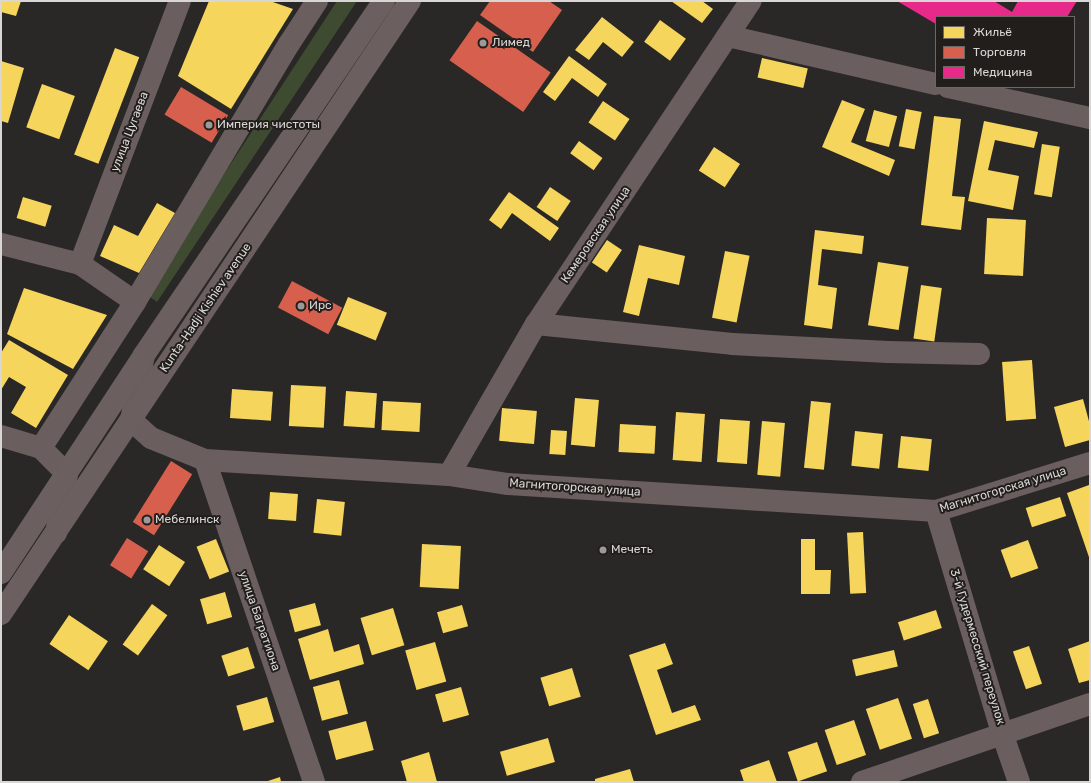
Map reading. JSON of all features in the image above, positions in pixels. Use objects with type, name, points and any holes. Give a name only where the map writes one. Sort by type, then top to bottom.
[{"type":"main road","name":"Kunta-Hadji Kishiev avenue","points":[[1,573],[144,355],[384,1]]},
{"type":"main road","name":"Kunta-Hadji Kishiev avenue","points":[[1,614],[132,420],[410,1]]},
{"type":"street","name":"улица Цугаева","points":[[80,264],[180,1]]},
{"type":"street","points":[[40,448],[135,302],[285,51],[317,1]]},
{"type":"street","name":"Кемеровская улица","points":[[449,475],[536,324],[751,1]]},
{"type":"street","points":[[728,36],[935,84]]},
{"type":"street","points":[[953,88],[1090,118]]},
{"type":"street","points":[[1,244],[80,264],[135,302]]},
{"type":"street","points":[[536,324],[732,344],[888,352],[979,354]]},
{"type":"street","points":[[132,420],[144,355]]},
{"type":"street","name":"Магнитогорская улица","points":[[132,420],[151,438],[204,460],[449,475],[508,484],[936,511],[1090,463]]},
{"type":"street","points":[[1,436],[40,448],[67,474],[56,533]]},
{"type":"street","name":"улица Багратиона","points":[[204,460],[314,782]]},
{"type":"street","name":"3-й Гудермесский переулок","points":[[936,511],[1002,733],[1019,782]]},
{"type":"street","points":[[862,782],[1090,704]]},
{"type":"green space","points":[[337,1],[357,1],[157,302],[146,294]]},
{"type":"building: Жильё","points":[[1,1],[21,1],[16,16],[1,12]]},
{"type":"building: Жильё","points":[[209,1],[270,1],[293,9],[231,109],[178,76]]},
{"type":"building: Жильё","points":[[671,1],[702,1],[713,9],[702,23]]},
{"type":"building: Жильё","points":[[602,17],[634,42],[622,57],[603,42],[589,60],[575,50]]},
{"type":"building: Жильё","points":[[660,20],[686,39],[670,61],[644,42]]},
{"type":"building: Жильё","points":[[115,48],[139,57],[98,164],[74,154]]},
{"type":"building: Жильё","points":[[569,56],[607,84],[598,97],[572,78],[555,101],[543,92]]},
{"type":"building: Жильё","points":[[762,58],[808,69],[803,88],[758,77]]},
{"type":"building: Жильё","points":[[1,61],[24,68],[8,123],[1,121]]},
{"type":"building: Жильё","points":[[42,84],[75,96],[59,139],[26,127]]},
{"type":"building: Жильё","points":[[842,100],[865,109],[851,142],[895,160],[889,176],[822,147]]},
{"type":"building: Жильё","points":[[603,101],[630,119],[615,140],[588,123]]},
{"type":"building: Жильё","points":[[906,109],[922,112],[914,149],[899,146]]},
{"type":"building: Жильё","points":[[874,110],[897,116],[889,147],[866,141]]},
{"type":"building: Жильё","points":[[934,116],[961,119],[952,196],[965,197],[961,230],[921,225]]},
{"type":"building: Жильё","points":[[984,121],[1038,132],[1034,148],[995,140],[988,170],[1019,176],[1013,210],[968,201]]},
{"type":"building: Жильё","points":[[579,141],[602,158],[594,170],[570,153]]},
{"type":"building: Жильё","points":[[1042,144],[1060,147],[1052,197],[1034,194]]},
{"type":"building: Жильё","points":[[714,147],[740,164],[725,187],[699,170]]},
{"type":"building: Жильё","points":[[550,187],[571,201],[557,221],[537,207]]},
{"type":"building: Жильё","points":[[509,192],[559,228],[550,241],[512,213],[501,229],[489,220]]},
{"type":"building: Жильё","points":[[23,197],[52,206],[45,227],[17,218]]},
{"type":"building: Жильё","points":[[157,203],[175,213],[139,273],[100,256],[114,225],[138,236]]},
{"type":"building: Жильё","points":[[987,218],[1026,220],[1023,276],[984,274]]},
{"type":"building: Жильё","points":[[815,230],[864,236],[862,254],[822,249],[818,285],[837,288],[832,329],[804,325]]},
{"type":"building: Жильё","points":[[607,240],[622,250],[607,272],[592,262]]},
{"type":"building: Жильё","points":[[639,245],[685,256],[679,285],[648,278],[639,316],[623,312]]},
{"type":"building: Жильё","points":[[725,251],[750,256],[737,323],[712,318]]},
{"type":"building: Жильё","points":[[878,262],[909,267],[899,330],[868,325]]},
{"type":"building: Жильё","points":[[921,285],[942,288],[934,341],[913,338]]},
{"type":"building: Жильё","points":[[24,288],[107,315],[73,369],[7,334]]},
{"type":"building: Жильё","points":[[348,297],[387,313],[376,341],[337,325]]},
{"type":"building: Жильё","points":[[9,340],[68,375],[36,428],[11,413],[26,387],[9,377],[1,390],[1,353]]},
{"type":"building: Жильё","points":[[1032,360],[1036,419],[1006,421],[1002,362]]},
{"type":"building: Жильё","points":[[291,385],[326,387],[324,428],[289,426]]},
{"type":"building: Жильё","points":[[232,389],[273,392],[271,421],[230,418]]},
{"type":"building: Жильё","points":[[346,391],[377,393],[374,428],[344,426]]},
{"type":"building: Жильё","points":[[575,398],[599,400],[595,447],[571,445]]},
{"type":"building: Жильё","points":[[1083,399],[1090,425],[1090,440],[1065,447],[1054,407]]},
{"type":"building: Жильё","points":[[383,401],[421,403],[419,432],[381,430]]},
{"type":"building: Жильё","points":[[811,401],[831,403],[824,470],[804,468]]},
{"type":"building: Жильё","points":[[502,408],[537,411],[534,444],[499,441]]},
{"type":"building: Жильё","points":[[676,412],[705,414],[702,462],[673,460]]},
{"type":"building: Жильё","points":[[720,419],[750,421],[747,464],[717,462]]},
{"type":"building: Жильё","points":[[762,421],[785,423],[780,477],[757,475]]},
{"type":"building: Жильё","points":[[620,424],[656,426],[654,454],[619,452]]},
{"type":"building: Жильё","points":[[551,430],[567,431],[565,455],[549,454]]},
{"type":"building: Жильё","points":[[855,431],[883,434],[879,469],[851,466]]},
{"type":"building: Жильё","points":[[901,436],[932,439],[928,471],[898,468]]},
{"type":"building: Жильё","points":[[1089,485],[1090,487],[1090,560],[1067,493]]},
{"type":"building: Жильё","points":[[270,492],[298,494],[296,521],[268,519]]},
{"type":"building: Жильё","points":[[1060,497],[1066,516],[1032,527],[1026,508]]},
{"type":"building: Жильё","points":[[317,499],[345,502],[341,536],[313,533]]},
{"type":"building: Жильё","points":[[863,532],[866,593],[850,594],[847,533]]},
{"type":"building: Жильё","points":[[216,539],[229,571],[210,579],[197,547]]},
{"type":"building: Жильё","points":[[801,539],[815,539],[815,570],[831,570],[830,594],[801,594]]},
{"type":"building: Жильё","points":[[1028,540],[1038,568],[1011,578],[1001,550]]},
{"type":"building: Жильё","points":[[422,544],[461,546],[459,589],[420,587]]},
{"type":"building: Жильё","points":[[159,545],[185,562],[169,586],[143,569]]},
{"type":"building: Жильё","points":[[225,592],[232,617],[207,624],[200,599]]},
{"type":"building: Жильё","points":[[315,603],[321,625],[295,632],[289,610]]},
{"type":"building: Жильё","points":[[152,604],[167,615],[138,656],[123,644]]},
{"type":"building: Жильё","points":[[462,605],[468,626],[443,633],[437,612]]},
{"type":"building: Жильё","points":[[393,608],[404,645],[372,655],[360,618]]},
{"type":"building: Жильё","points":[[936,610],[942,628],[904,640],[898,622]]},
{"type":"building: Жильё","points":[[69,615],[108,641],[88,670],[49,644]]},
{"type":"building: Жильё","points":[[328,629],[334,652],[359,644],[364,664],[310,680],[298,639]]},
{"type":"building: Жильё","points":[[1090,641],[1090,680],[1079,683],[1068,649]]},
{"type":"building: Жильё","points":[[435,642],[446,681],[417,690],[405,651]]},
{"type":"building: Жильё","points":[[665,643],[673,664],[657,670],[672,713],[695,705],[701,720],[656,735],[629,655]]},
{"type":"building: Жильё","points":[[1029,646],[1042,684],[1026,689],[1013,652]]},
{"type":"building: Жильё","points":[[248,647],[255,668],[228,677],[221,656]]},
{"type":"building: Жильё","points":[[894,650],[898,667],[856,676],[852,660]]},
{"type":"building: Жильё","points":[[572,668],[581,697],[549,706],[540,678]]},
{"type":"building: Жильё","points":[[339,680],[348,714],[322,721],[313,687]]},
{"type":"building: Жильё","points":[[461,687],[469,715],[443,722],[435,694]]},
{"type":"building: Жильё","points":[[267,697],[274,722],[243,731],[236,706]]},
{"type":"building: Жильё","points":[[898,698],[912,739],[880,750],[866,709]]},
{"type":"building: Жильё","points":[[928,699],[939,733],[924,738],[913,704]]},
{"type":"building: Жильё","points":[[854,720],[866,755],[837,765],[825,730]]},
{"type":"building: Жильё","points":[[366,721],[374,750],[336,760],[328,731]]},
{"type":"building: Жильё","points":[[548,738],[555,762],[507,776],[500,752]]},
{"type":"building: Жильё","points":[[817,742],[827,771],[798,781],[788,752]]},
{"type":"building: Жильё","points":[[429,752],[437,782],[407,782],[401,761]]},
{"type":"building: Жильё","points":[[769,760],[777,782],[744,782],[740,770]]},
{"type":"building: Жильё","points":[[630,769],[634,782],[595,782],[595,779]]},
{"type":"building: Жильё","points":[[280,777],[281,782],[265,782]]},
{"type":"building: Торговля","points":[[490,1],[549,1],[562,10],[533,52],[480,15]]},
{"type":"building: Торговля","points":[[477,21],[551,73],[523,112],[449,60]]},
{"type":"building: Торговля","points":[[181,87],[228,115],[212,143],[165,114]]},
{"type":"building: Торговля","points":[[292,281],[342,308],[328,334],[278,307]]},
{"type":"building: Торговля","points":[[171,461],[192,474],[154,535],[133,522]]},
{"type":"building: Торговля","points":[[127,538],[148,551],[131,578],[110,565]]},
{"type":"building: Медицина","points":[[897,1],[994,1],[1012,12],[1018,1],[1077,1],[1068,16],[935,16],[935,23]]},
{"type":"place","name":"Лимед","points":[[483,43]]},
{"type":"place","name":"Империя чистоты","points":[[209,125]]},
{"type":"place","name":"Ирс","points":[[301,306]]},
{"type":"place","name":"Мебелинск","points":[[147,520]]},
{"type":"place","name":"Мечеть","points":[[603,550]]}]
